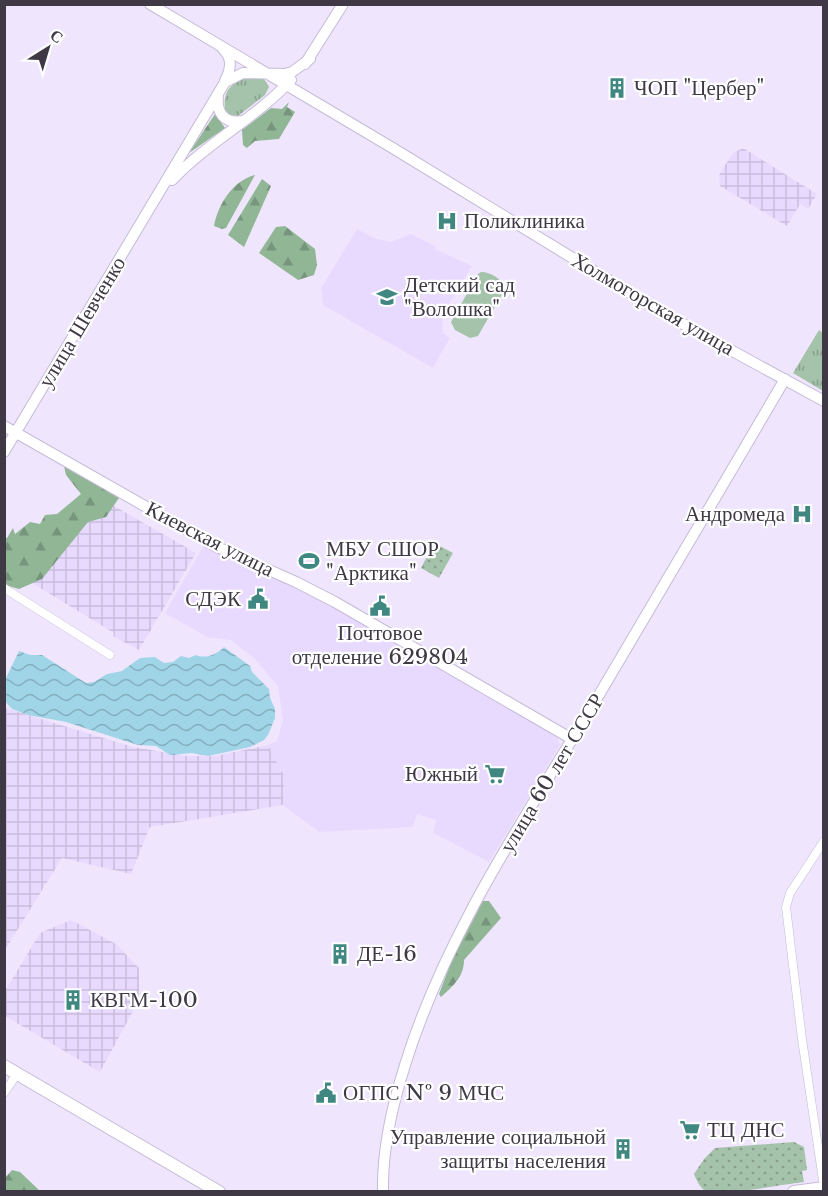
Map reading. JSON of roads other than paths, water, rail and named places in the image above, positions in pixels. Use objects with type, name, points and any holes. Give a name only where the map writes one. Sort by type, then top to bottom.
[{"type":"main road","points":[[4,1066],[219,1191]]},
{"type":"main road","points":[[794,1191],[824,1187]]},
{"type":"street","name":"Холмогорская улица","points":[[150,4],[661,312],[824,401]]},
{"type":"street","points":[[160,193],[190,162],[287,85],[309,59],[343,4]]},
{"type":"street","points":[[160,193],[230,70],[230,59],[226,51],[218,45]]},
{"type":"street","points":[[243,121],[232,122],[221,115],[218,100],[223,84],[243,73],[292,72],[309,59]]},
{"type":"street","points":[[266,103],[274,88],[274,81],[268,74]]},
{"type":"street","name":"улица Шевченко","points":[[4,452],[160,193]]},
{"type":"street","name":"улица 60 лет СССР","points":[[383,1191],[385,1156],[394,1101],[424,1009],[452,945],[785,379]]},
{"type":"street","name":"Киевская улица","points":[[4,426],[215,546],[326,597],[572,739]]},
{"type":"street","points":[[4,588],[110,655]]},
{"type":"street","points":[[824,841],[788,898],[786,907],[803,1050],[824,1187]]},
{"type":"street","points":[[4,1093],[17,1074]]},
{"type":"water","points":[[224,647],[250,666],[252,672],[269,689],[275,709],[275,718],[268,735],[264,740],[250,747],[208,756],[192,753],[170,755],[156,746],[138,745],[66,722],[28,715],[12,709],[5,701],[5,680],[19,651],[30,655],[42,655],[86,683],[94,682],[107,674],[122,671],[140,658],[155,657],[164,663],[173,662],[181,656],[189,658],[196,655],[211,656]]},
{"type":"place","name":"ЧОП \"Цербер\"","points":[[617,88]]},
{"type":"place","name":"Поликлиника","points":[[447,221]]},
{"type":"place","name":"Детский сад \"Волошка\"","points":[[387,297]]},
{"type":"place","name":"Андромеда","points":[[802,514]]},
{"type":"place","name":"МБУ СШОР \"Арктика\"","points":[[309,561]]},
{"type":"place","name":"СДЭК","points":[[258,599]]},
{"type":"place","name":"Почтовое отделение 629804","points":[[380,606]]},
{"type":"place","name":"Южный","points":[[495,774]]},
{"type":"place","name":"ДЕ-16","points":[[340,954]]},
{"type":"place","name":"КВГМ-100","points":[[73,1000]]},
{"type":"place","name":"ОГПС № 9 МЧС","points":[[326,1093]]},
{"type":"place","name":"ТЦ ДНС","points":[[690,1130]]},
{"type":"place","name":"Управление социальной защиты населения","points":[[623,1149]]}]
